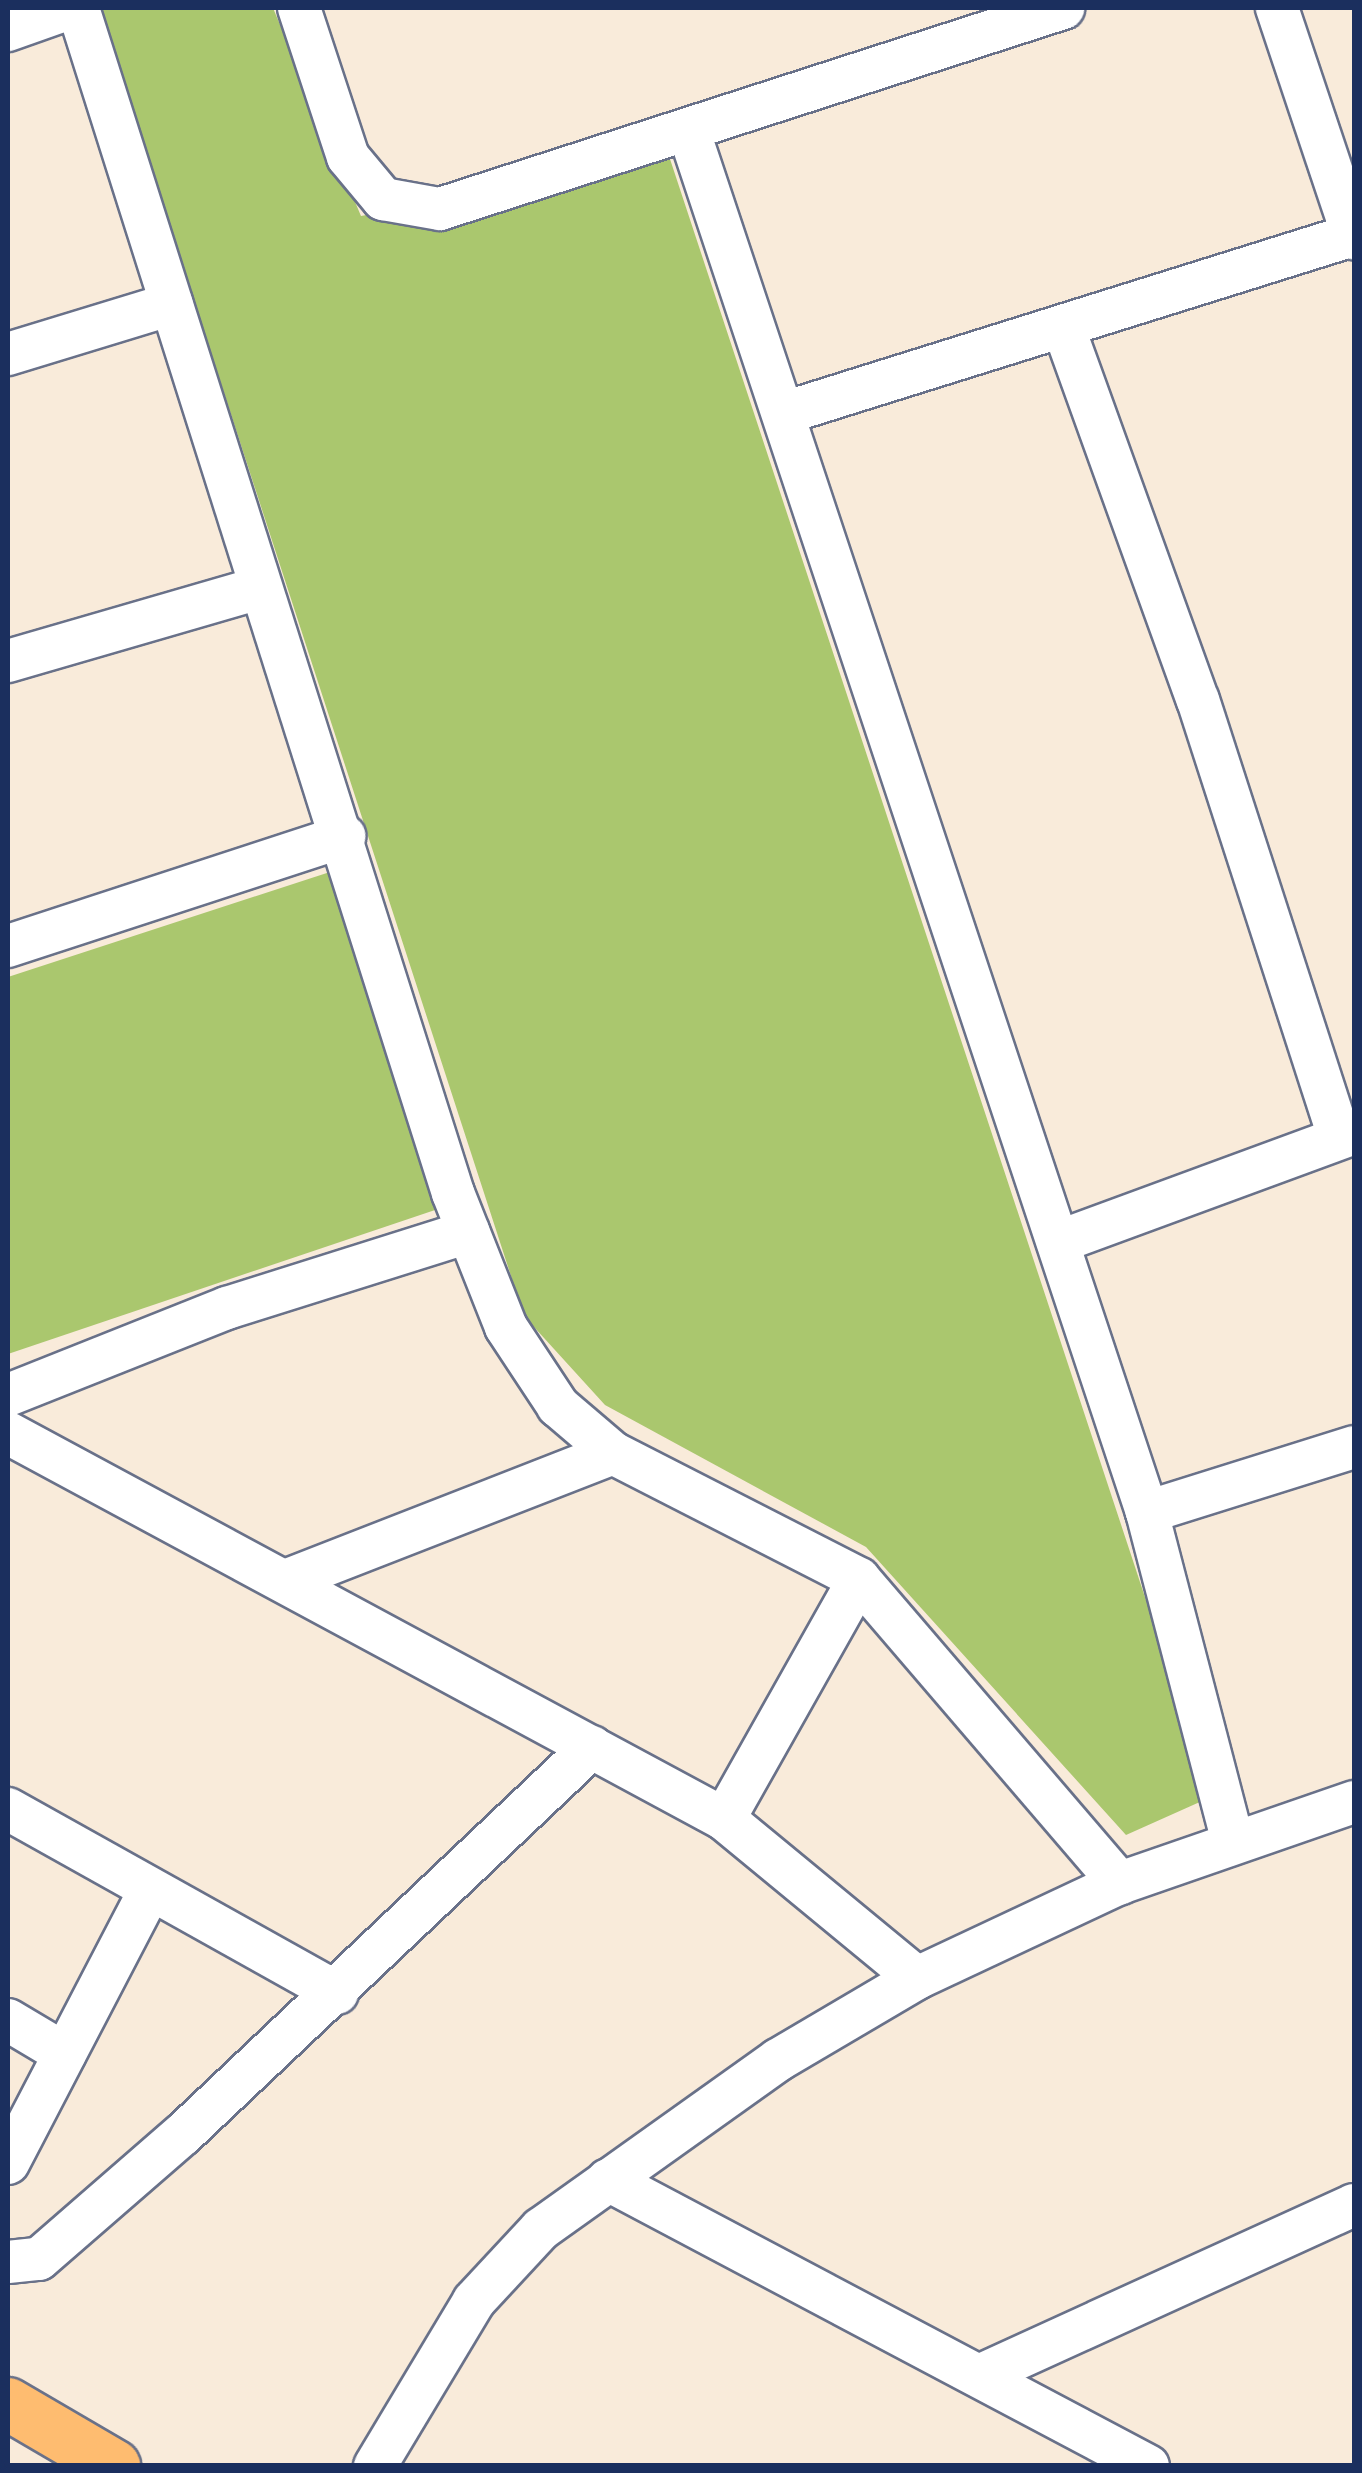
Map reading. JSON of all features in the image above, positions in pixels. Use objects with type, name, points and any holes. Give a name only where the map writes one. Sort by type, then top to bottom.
[{"type":"main road","points":[[8,2404],[94,2461]]},
{"type":"street","points":[[8,30],[74,8],[172,304],[259,588],[344,836],[468,1232],[526,1358],[558,1406],[613,1454],[860,1579],[1120,1883]]},
{"type":"street","points":[[299,8],[348,157],[383,198],[440,209],[690,135],[1063,8]]},
{"type":"street","points":[[784,413],[1354,236],[1277,8]]},
{"type":"street","points":[[690,135],[1147,1512],[1232,1838]]},
{"type":"street","points":[[8,354],[172,304]]},
{"type":"street","points":[[1058,1242],[1347,1135],[1198,700],[1063,326]]},
{"type":"street","points":[[8,661],[259,588]]},
{"type":"street","points":[[8,946],[344,836]]},
{"type":"street","points":[[8,1394],[227,1308],[468,1232]]},
{"type":"street","points":[[8,1433],[724,1818],[917,1978]]},
{"type":"street","points":[[1147,1512],[1354,1447]]},
{"type":"street","points":[[285,1581],[613,1454]]},
{"type":"street","points":[[724,1818],[860,1579]]},
{"type":"street","points":[[8,2262],[39,2260],[337,1993],[592,1747]]},
{"type":"street","points":[[375,2466],[474,2300],[541,2229],[778,2060],[917,1978],[1120,1883],[1232,1838],[1354,1802]]},
{"type":"street","points":[[8,1809],[337,1993]]},
{"type":"street","points":[[8,2163],[150,1890]]},
{"type":"street","points":[[8,2020],[65,2054]]},
{"type":"street","points":[[608,2180],[981,2374],[1148,2466]]},
{"type":"street","points":[[981,2374],[1354,2205]]},
{"type":"green space","points":[[99,8],[273,8],[361,216],[670,159],[1211,1797],[1126,1835],[866,1547],[605,1405],[524,1316]]},
{"type":"green space","points":[[333,871],[438,1209],[8,1354],[8,977]]}]
